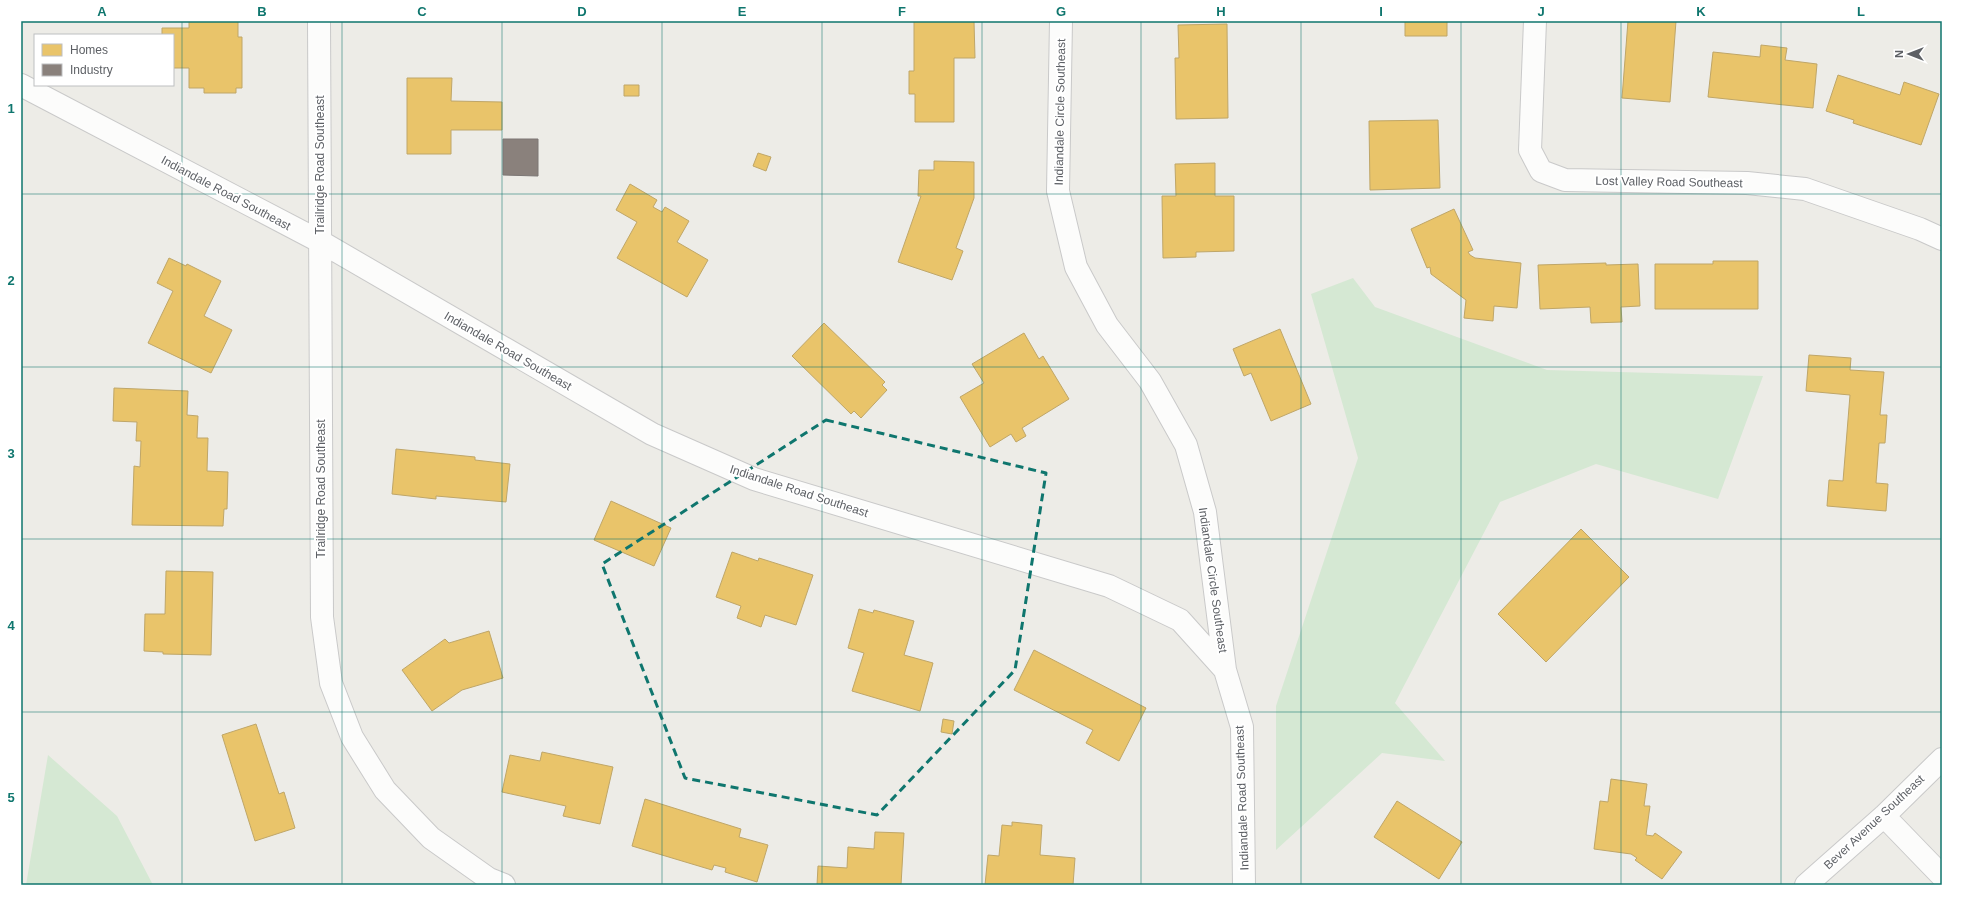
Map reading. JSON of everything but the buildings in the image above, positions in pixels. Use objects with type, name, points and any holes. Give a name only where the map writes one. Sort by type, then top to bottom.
[{"type":"street","name":"Trailridge Road Southeast","points":[[319,21],[322,617],[331,683],[352,737],[385,790],[430,838],[489,879],[504,885]]},
{"type":"street","name":"Indiandale Circle Southeast","points":[[1061,21],[1058,191],[1076,267],[1107,325],[1150,381],[1186,445],[1205,512],[1224,670]]},
{"type":"street","name":"Lost Valley Road Southeast","points":[[1535,21],[1530,150],[1541,171],[1565,180],[1747,184],[1805,189],[1942,239]]},
{"type":"street","name":"Indiandale Road Southeast","points":[[21,85],[321,242],[652,434],[754,478],[1109,586],[1180,620],[1224,670],[1242,727],[1244,885]]},
{"type":"street","name":"Bever Avenue Southeast","points":[[1806,885],[1884,816],[1942,759]]},
{"type":"street","points":[[1884,816],[1942,876]]},
{"type":"highlighted area","points":[[826,420],[1046,473],[1015,670],[877,815],[685,778],[602,564]]},
{"type":"green space","points":[[1353,278],[1375,307],[1547,370],[1763,376],[1718,499],[1596,464],[1500,502],[1395,703],[1445,761],[1382,753],[1276,850],[1276,706],[1358,458],[1311,294]]},
{"type":"green space","points":[[48,755],[117,816],[153,885],[26,885]]}]
